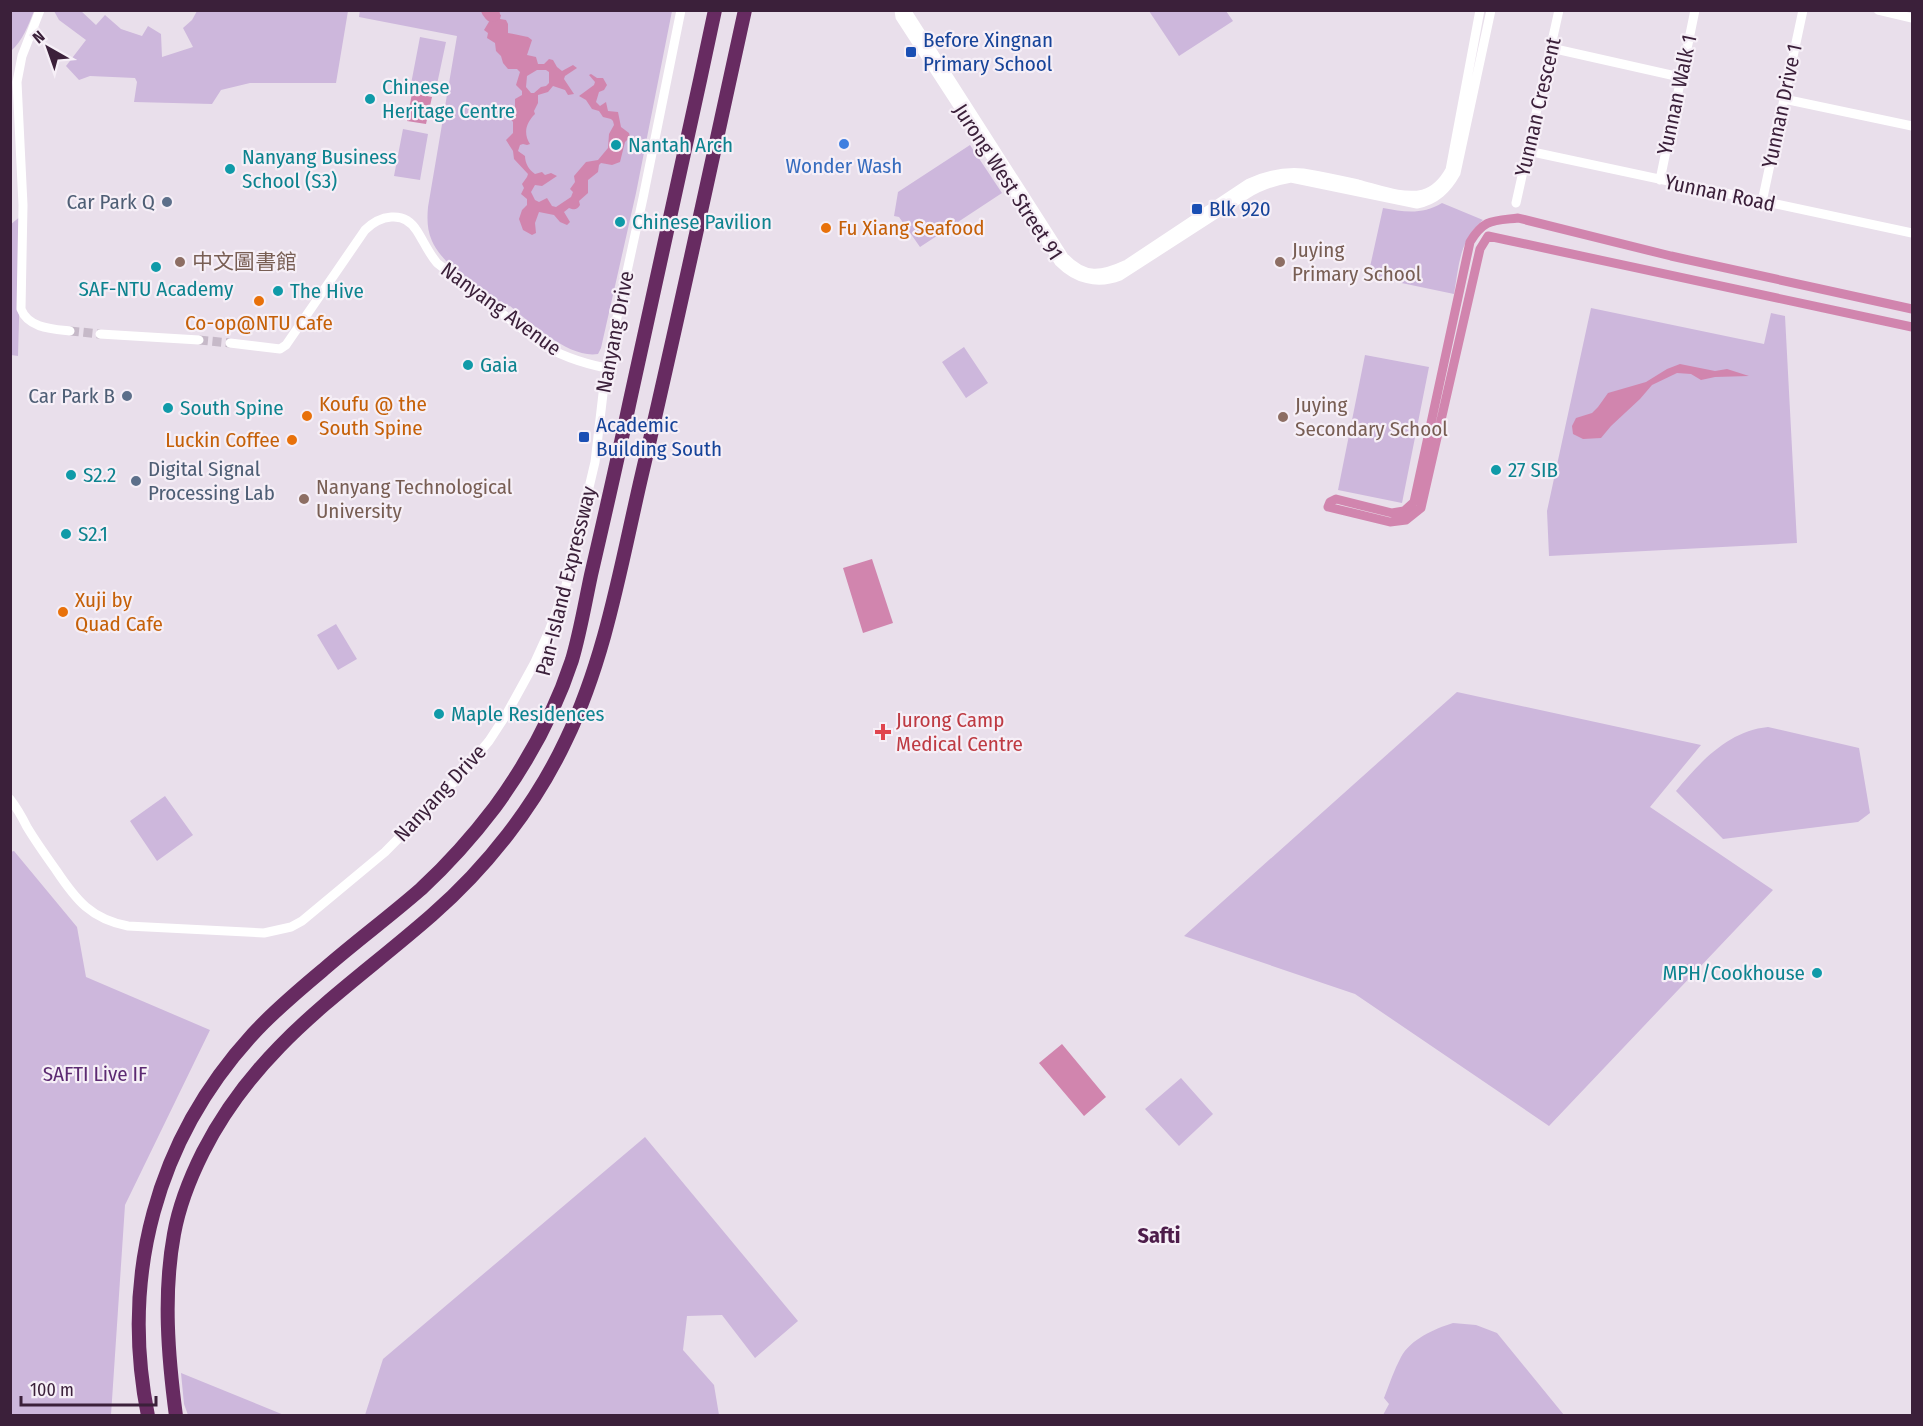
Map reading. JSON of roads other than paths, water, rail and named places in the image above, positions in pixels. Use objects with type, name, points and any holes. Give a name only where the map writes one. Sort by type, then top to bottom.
[{"type":"highway","name":"Pan-Island Expressway","points":[[148,1416],[138,1344],[142,1263],[149,1229],[166,1171],[198,1106],[241,1047],[270,1016],[418,891],[464,844],[517,775],[544,726],[561,687],[572,659],[604,520],[715,10]]},
{"type":"highway","points":[[176,1416],[171,1377],[167,1293],[174,1235],[181,1205],[199,1160],[224,1115],[265,1061],[318,1010],[425,921],[476,873],[507,835],[546,779],[573,726],[595,670],[611,610],[745,10]]},
{"type":"street","points":[[40,10],[22,56],[17,82],[23,205],[21,309],[23,315],[34,324],[70,331]]},
{"type":"street","name":"Nanyang Drive","points":[[10,799],[42,851],[72,893],[86,908],[106,920],[128,926],[264,933],[291,927],[302,921],[384,852],[458,778],[489,741],[521,690],[546,639],[566,585],[595,462],[606,368],[681,10]]},
{"type":"street","name":"Jurong West Street 91","points":[[899,10],[900,17],[1059,262],[1069,271],[1094,280],[1108,280],[1120,276],[1259,186],[1275,181],[1291,178],[1417,204],[1436,197],[1448,187],[1456,173],[1491,10]]},
{"type":"street","name":"Jurong West Street 91","points":[[906,10],[1064,257],[1073,266],[1095,274],[1107,273],[1127,264],[1263,176],[1291,171],[1303,172],[1400,194],[1425,194],[1443,181],[1450,170],[1480,10]]},
{"type":"street","name":"Yunnan Crescent","points":[[1516,203],[1559,10]]},
{"type":"street","name":"Yunnan Walk 1","points":[[1659,180],[1695,10]]},
{"type":"street","name":"Yunnan Drive 1","points":[[1762,202],[1803,10]]},
{"type":"street","points":[[1878,10],[1912,18]]},
{"type":"street","points":[[1551,48],[1680,77]]},
{"type":"street","points":[[1784,99],[1912,126]]},
{"type":"street","name":"Yunnan Road","points":[[1528,151],[1912,233]]},
{"type":"street","name":"Nanyang Avenue","points":[[230,344],[280,349],[286,345],[365,230],[378,219],[394,217],[403,219],[416,229],[427,251],[437,263],[540,343],[552,351],[575,360],[606,368]]},
{"type":"street","points":[[100,334],[200,340]]},
{"type":"waterway","points":[[489,10],[492,14]]},
{"type":"waterway","points":[[1912,309],[1671,256],[1518,218],[1490,222],[1484,225],[1470,242],[1414,502],[1404,511],[1392,513],[1336,499],[1330,502],[1328,507],[1390,522],[1406,520],[1421,508],[1480,249],[1488,236],[1912,327]]},
{"type":"tunnel","points":[[70,331],[100,334]]},
{"type":"tunnel","points":[[199,340],[230,343]]},
{"type":"place","name":"Before Xingnan Primary School","points":[[911,52]]},
{"type":"place","name":"Chinese Heritage Centre","points":[[370,99]]},
{"type":"place","name":"Wonder Wash","points":[[844,144]]},
{"type":"place","name":"Nantah Arch","points":[[616,145]]},
{"type":"place","name":"Nanyang Business School (S3)","points":[[230,169]]},
{"type":"place","name":"Car Park Q","points":[[167,202]]},
{"type":"place","name":"Blk 920","points":[[1197,209]]},
{"type":"place","name":"Chinese Pavilion","points":[[620,222]]},
{"type":"place","name":"Fu Xiang Seafood","points":[[826,228]]},
{"type":"place","name":"中文圖書館","points":[[180,262]]},
{"type":"place","name":"Juying Primary School","points":[[1280,262]]},
{"type":"place","name":"SAF-NTU Academy","points":[[156,267]]},
{"type":"place","name":"The Hive","points":[[278,291]]},
{"type":"place","name":"Co-op@NTU Cafe","points":[[259,301]]},
{"type":"place","name":"Gaia","points":[[468,365]]},
{"type":"place","name":"Car Park B","points":[[127,396]]},
{"type":"place","name":"South Spine","points":[[168,408]]},
{"type":"place","name":"Koufu @ the South Spine","points":[[307,416]]},
{"type":"place","name":"Juying Secondary School","points":[[1283,417]]},
{"type":"place","name":"Academic Building South","points":[[584,437]]},
{"type":"place","name":"Luckin Coffee","points":[[292,440]]},
{"type":"place","name":"27 SIB","points":[[1496,470]]},
{"type":"place","name":"S2.2","points":[[71,475]]},
{"type":"place","name":"Digital Signal Processing Lab","points":[[136,481]]},
{"type":"place","name":"Nanyang Technological University","points":[[304,499]]},
{"type":"place","name":"S2.1","points":[[66,534]]},
{"type":"place","name":"Xuji by Quad Cafe","points":[[63,612]]},
{"type":"place","name":"Maple Residences","points":[[439,714]]},
{"type":"place","name":"Jurong Camp Medical Centre","points":[[883,732]]},
{"type":"place","name":"MPH/Cookhouse","points":[[1817,973]]},
{"type":"district","name":"Safti","points":[[1159,1235]]},
{"type":"park label","name":"SAFTI Live IF","points":[[95,1074]]}]
